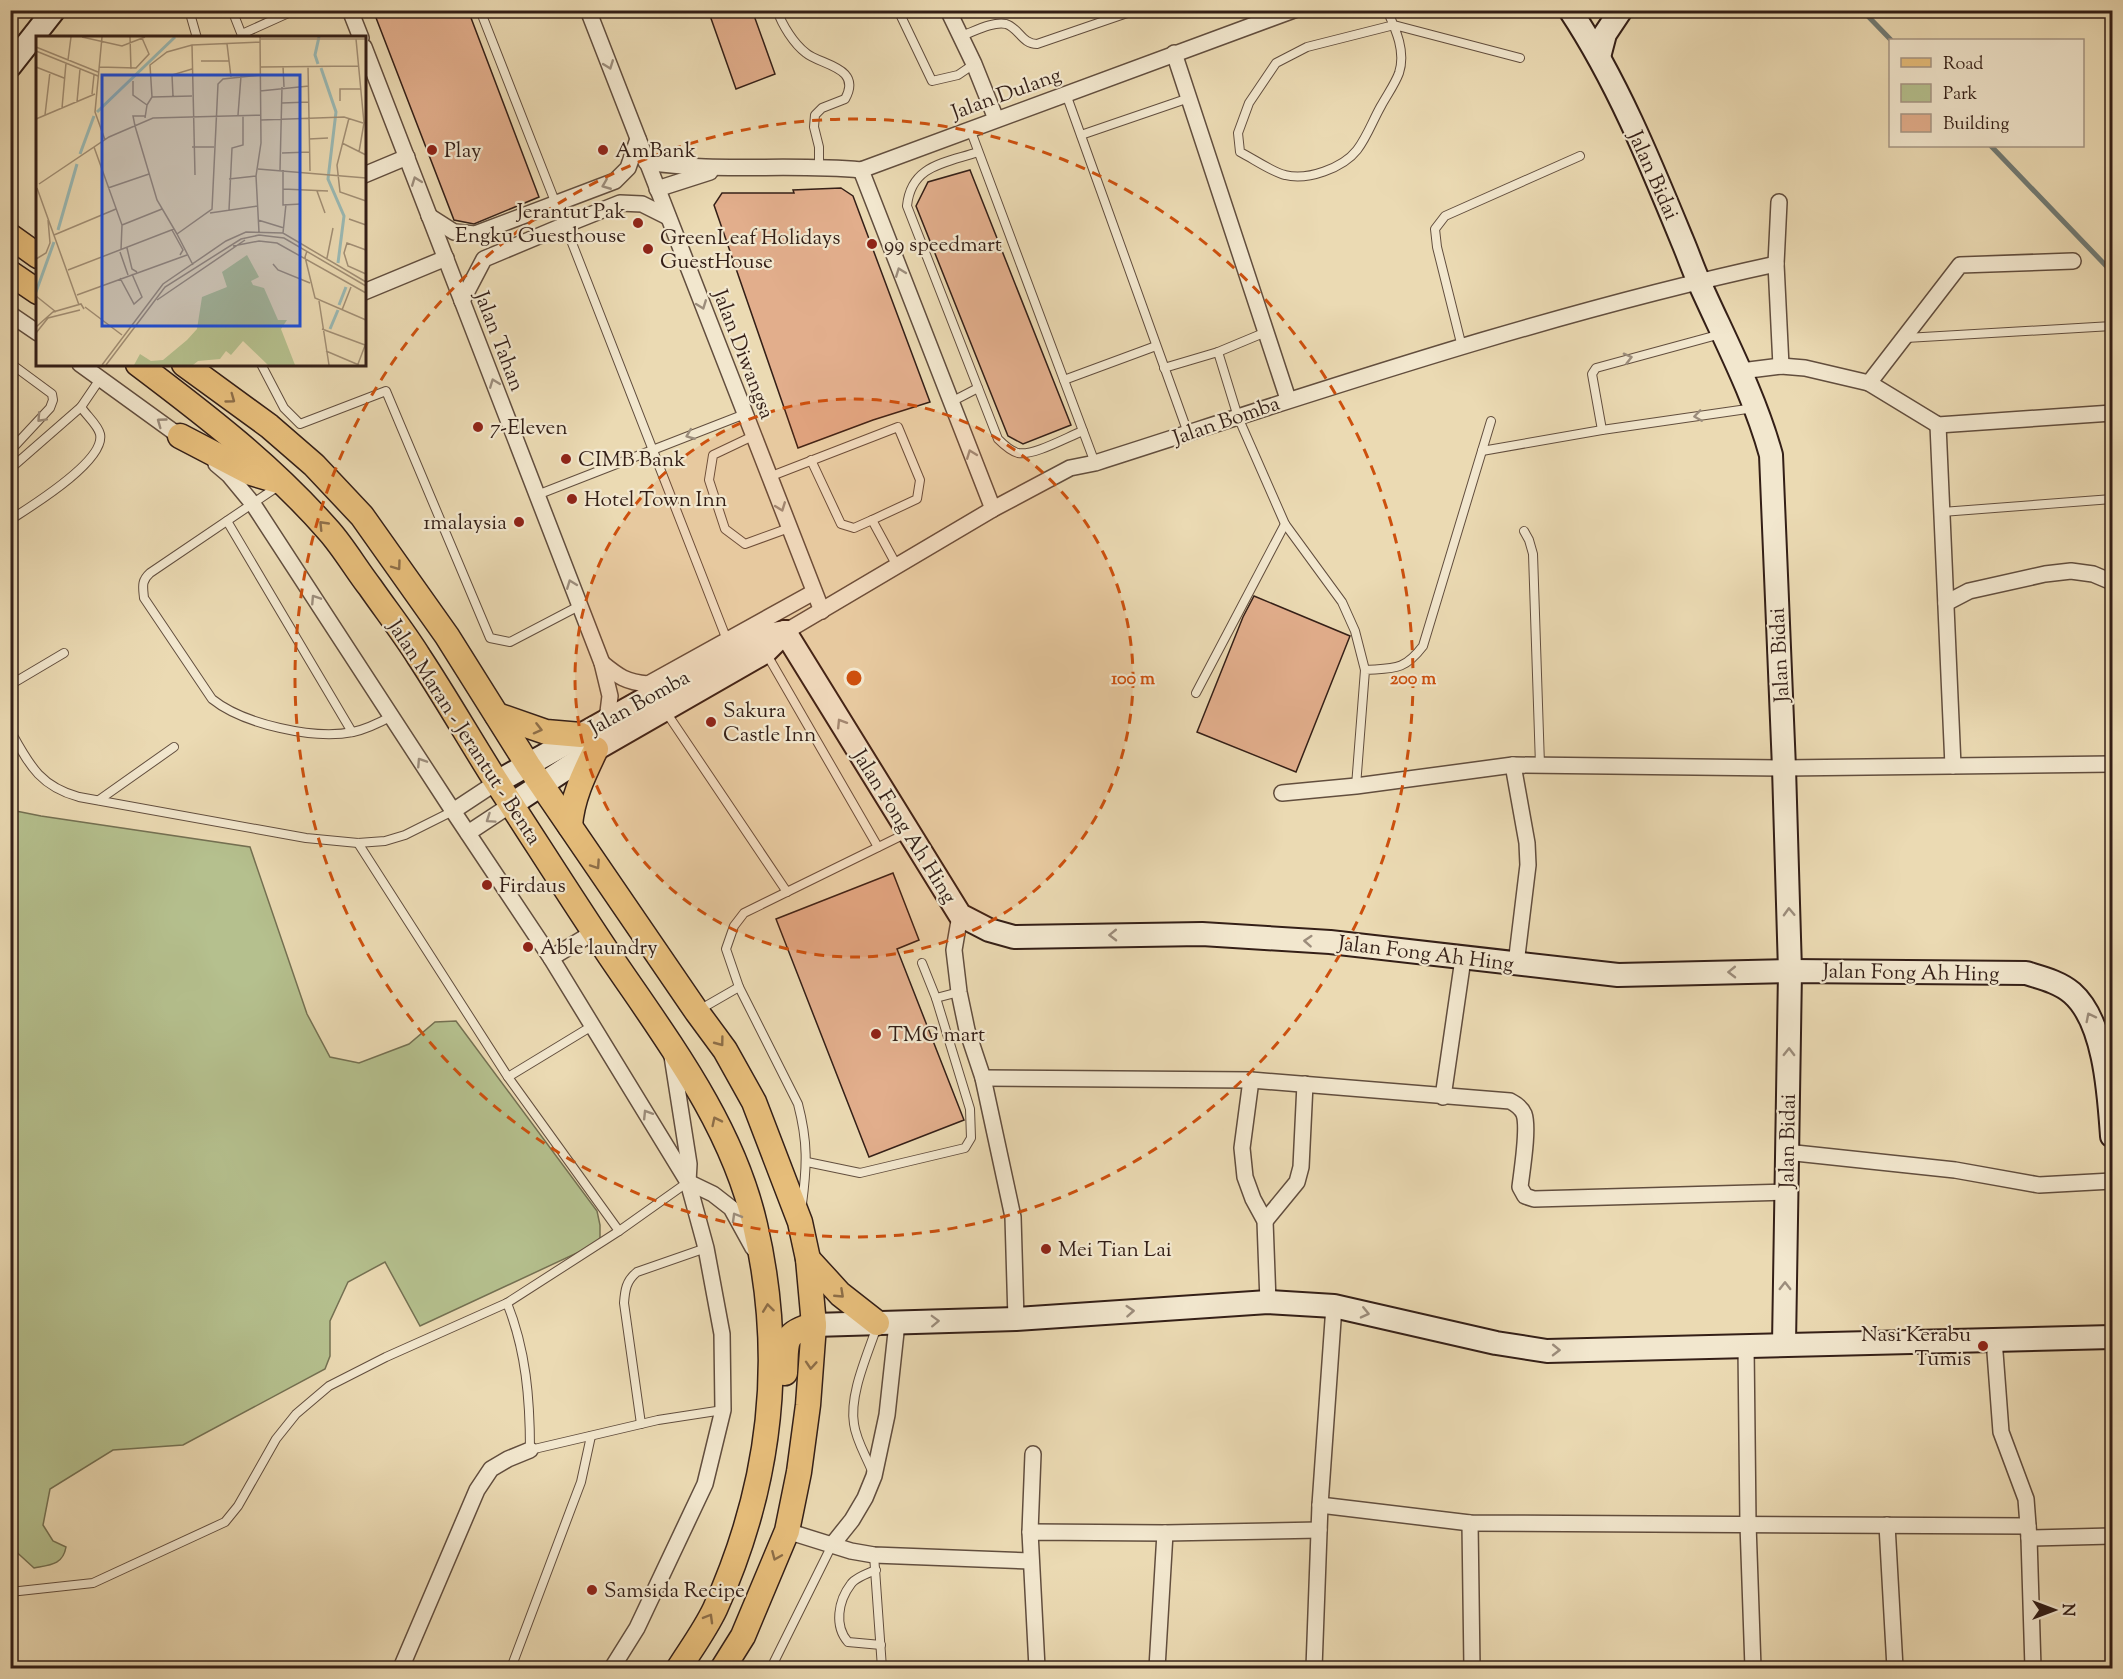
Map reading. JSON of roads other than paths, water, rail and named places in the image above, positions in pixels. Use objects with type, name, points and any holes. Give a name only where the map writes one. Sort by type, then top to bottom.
[{"type":"main road","points":[[11,64],[54,10]]},
{"type":"main road","points":[[1575,18],[1615,10]]},
{"type":"main road","points":[[1599,57],[1605,34],[1621,10]]},
{"type":"main road","name":"Jalan Bidai","points":[[1575,18],[1599,57],[1638,139],[1698,281],[1741,371],[1771,455],[1785,768],[1790,971],[1785,1192],[1785,1344]]},
{"type":"main road","points":[[10,236],[36,255]]},
{"type":"main road","points":[[10,273],[36,291]]},
{"type":"main road","name":"Jalan Maran - Jerantut - Benta","points":[[141,366],[214,421],[261,461],[331,534],[417,653],[594,932],[670,1044],[716,1119],[742,1181],[755,1224],[764,1268],[771,1329],[770,1414],[760,1480],[743,1541],[713,1613],[679,1668]]},
{"type":"main road","name":"Jalan Maran - Jerantut - Benta","points":[[187,366],[278,434],[314,465],[362,516],[447,636],[528,765],[696,1012],[725,1050],[754,1102],[800,1222],[808,1259],[814,1325],[808,1406],[799,1472],[787,1531],[742,1636],[723,1668]]},
{"type":"main road","points":[[180,436],[251,473],[283,483]]},
{"type":"main road","name":"Jalan Bomba","points":[[497,782],[528,765],[663,709],[765,652],[784,632]]},
{"type":"main road","name":"Jalan Bomba","points":[[512,804],[541,784],[588,742],[607,720],[756,637],[784,632]]},
{"type":"main road","name":"Jalan Fong Ah Hing","points":[[784,632],[960,915],[989,930],[1014,936],[1202,934],[1330,942],[1618,975],[1790,971],[2026,974],[2050,980],[2071,992],[2085,1007],[2096,1029],[2111,1097],[2112,1136]]},
{"type":"main road","points":[[497,715],[546,732],[588,742],[570,826]]},
{"type":"main road","points":[[808,1259],[840,1294],[887,1323]]},
{"type":"main road","points":[[764,1452],[773,1447],[781,1428],[788,1342],[791,1334],[796,1329],[814,1325],[1016,1319],[1268,1302],[1334,1306],[1496,1343],[1547,1351],[2112,1338]]},
{"type":"street","points":[[350,10],[360,36]]},
{"type":"street","name":"Jalan Diwangsa","points":[[588,10],[822,611]]},
{"type":"street","points":[[948,10],[974,64],[996,119]]},
{"type":"street","name":"Jalan Dulang","points":[[646,162],[724,169],[819,166],[861,170],[1274,14],[1294,10]]},
{"type":"street","name":"Jalan Tahan","points":[[366,52],[602,663],[610,696],[607,720]]},
{"type":"street","points":[[1174,53],[1288,399]]},
{"type":"street","points":[[429,216],[454,232],[475,234],[615,181],[628,168],[638,139]]},
{"type":"street","points":[[366,174],[407,157]]},
{"type":"street","name":"Jalan Dulang","points":[[657,189],[724,169]]},
{"type":"street","points":[[861,170],[993,508]]},
{"type":"street","points":[[1779,202],[1776,264],[1781,366]]},
{"type":"street","points":[[462,301],[484,260],[565,225],[620,203],[642,204],[668,217]]},
{"type":"street","points":[[366,291],[446,258]]},
{"type":"street","points":[[1869,383],[1906,338],[1960,265],[2073,261]]},
{"type":"street","name":"Jalan Bomba","points":[[784,632],[993,508],[1070,468],[1095,463],[1288,399],[1462,347],[1698,281],[1776,264]]},
{"type":"street","points":[[10,314],[36,332]]},
{"type":"street","points":[[83,366],[180,436],[229,475],[253,504],[551,958],[688,1182],[706,1248],[722,1334],[723,1410],[705,1484],[637,1629],[612,1668]]},
{"type":"street","points":[[1741,371],[1781,366],[1806,368],[1869,383],[1938,425],[2112,413]]},
{"type":"street","points":[[1938,425],[1953,766]]},
{"type":"street","points":[[1946,603],[1970,591],[2045,574],[2071,572],[2093,574],[2112,582]]},
{"type":"street","points":[[602,663],[622,679],[648,684],[814,592]]},
{"type":"street","points":[[1282,793],[1356,786],[1513,765],[1785,768],[2112,764]]},
{"type":"street","points":[[1513,765],[1527,843],[1528,865],[1516,964]]},
{"type":"street","points":[[453,811],[497,782]]},
{"type":"street","points":[[468,833],[512,804]]},
{"type":"street","points":[[960,915],[954,950],[959,992],[967,1030],[983,1078],[1013,1217],[1016,1319]]},
{"type":"street","points":[[551,958],[594,932]]},
{"type":"street","points":[[1443,1096],[1463,958]]},
{"type":"street","points":[[670,1044],[680,1095],[689,1164],[688,1182]]},
{"type":"street","points":[[983,1078],[1251,1080],[1510,1101],[1519,1106],[1524,1114],[1520,1187],[1525,1196],[1534,1199],[1785,1192]]},
{"type":"street","points":[[1251,1080],[1242,1148],[1245,1177],[1253,1199],[1265,1221],[1268,1302]]},
{"type":"street","points":[[1265,1221],[1297,1182],[1305,1084]]},
{"type":"street","points":[[1786,1152],[1955,1170],[2039,1185],[2112,1182]]},
{"type":"street","points":[[688,1182],[713,1194],[731,1208],[764,1268]]},
{"type":"street","points":[[1314,1668],[1320,1505],[1334,1306]]},
{"type":"street","points":[[832,1545],[852,1520],[874,1476],[887,1415],[887,1323]]},
{"type":"street","points":[[1994,1339],[2001,1432],[2026,1499],[2033,1668]]},
{"type":"street","points":[[1746,1346],[1748,1524],[1753,1668]]},
{"type":"street","points":[[401,1668],[477,1490],[491,1469],[530,1449]]},
{"type":"street","points":[[1033,1455],[1030,1532],[1037,1668]]},
{"type":"street","points":[[1320,1505],[1470,1523],[1887,1525],[2112,1536]]},
{"type":"street","points":[[1470,1523],[1472,1668]]},
{"type":"street","points":[[1887,1525],[1895,1668]]},
{"type":"street","points":[[1030,1532],[1165,1533],[1319,1530]]},
{"type":"street","points":[[787,1531],[875,1562],[1031,1562]]},
{"type":"street","points":[[1157,1668],[1165,1533]]},
{"type":"lane","points":[[189,10],[196,36]]},
{"type":"lane","points":[[232,10],[243,36],[295,10]]},
{"type":"lane","points":[[480,10],[556,204]]},
{"type":"lane","points":[[777,10],[789,33],[804,52],[814,59],[832,64],[842,70],[848,81],[849,87],[845,99],[822,108],[815,115],[814,127],[819,147],[819,166]]},
{"type":"lane","points":[[898,10],[932,81],[958,75],[974,64]]},
{"type":"lane","points":[[1106,10],[1108,20]]},
{"type":"lane","points":[[961,36],[995,24],[1005,23],[1015,28],[1026,41],[1037,44],[1136,10]]},
{"type":"lane","points":[[1387,10],[1394,25],[1401,51],[1399,72],[1356,152],[1317,175],[1285,175],[1240,152],[1239,133],[1249,104],[1276,63],[1307,47],[1394,25],[1520,58]]},
{"type":"lane","points":[[1066,93],[1188,434]]},
{"type":"lane","points":[[1081,135],[1189,99]]},
{"type":"lane","points":[[969,129],[1095,463]]},
{"type":"lane","points":[[978,152],[928,169],[916,178],[908,192],[907,206],[998,439],[1019,453],[1033,452],[1083,431]]},
{"type":"lane","points":[[1462,347],[1437,247],[1435,229],[1445,216],[1580,156]]},
{"type":"lane","points":[[565,225],[727,640]]},
{"type":"lane","points":[[1906,338],[2112,326]]},
{"type":"lane","points":[[1164,368],[1218,352],[1266,332]]},
{"type":"lane","points":[[1602,430],[1592,374],[1596,368],[1723,334]]},
{"type":"lane","points":[[1064,380],[1156,346]]},
{"type":"lane","points":[[1218,352],[1238,417],[1284,524],[1342,602],[1355,631],[1365,670],[1356,786]]},
{"type":"lane","points":[[10,363],[52,394],[53,400],[50,408],[10,452]]},
{"type":"lane","points":[[262,366],[284,408],[300,424],[386,391],[490,638],[510,642],[579,606]]},
{"type":"lane","points":[[10,456],[13,468],[81,407],[100,379]]},
{"type":"lane","points":[[951,402],[978,388]]},
{"type":"lane","points":[[10,520],[59,487],[81,469],[96,450],[100,432],[81,407]]},
{"type":"lane","points":[[1482,451],[1602,430],[1755,408]]},
{"type":"lane","points":[[537,495],[745,414]]},
{"type":"lane","points":[[1365,670],[1397,667],[1412,661],[1423,646],[1491,421]]},
{"type":"lane","points":[[769,477],[811,460],[898,427],[920,480],[917,499],[854,528],[841,524],[811,460]]},
{"type":"lane","points":[[753,436],[713,455],[709,480],[725,529],[745,544],[789,528]]},
{"type":"lane","points":[[283,483],[144,578],[142,586],[144,597],[212,699],[224,708],[268,725],[316,733],[352,732],[376,726],[392,716]]},
{"type":"lane","points":[[1942,512],[2112,499]]},
{"type":"lane","points":[[872,520],[897,566]]},
{"type":"lane","points":[[227,521],[352,732]]},
{"type":"lane","points":[[1196,693],[1284,524]]},
{"type":"lane","points":[[1524,531],[1533,554],[1540,765]]},
{"type":"lane","points":[[765,652],[878,847]]},
{"type":"lane","points":[[10,685],[64,653]]},
{"type":"lane","points":[[663,709],[787,892]]},
{"type":"lane","points":[[10,730],[30,764],[43,779],[61,792],[306,838],[358,843],[385,841],[405,835],[453,811]]},
{"type":"lane","points":[[99,800],[174,747]]},
{"type":"lane","points":[[800,1222],[807,1162],[804,1125],[798,1104],[739,987],[726,949],[734,926],[744,913],[908,832]]},
{"type":"lane","points":[[358,843],[508,1077],[619,1231]]},
{"type":"lane","points":[[807,1162],[860,1173],[965,1148],[971,1138],[970,1109],[936,998],[922,963]]},
{"type":"lane","points":[[696,1012],[739,987]]},
{"type":"lane","points":[[936,998],[959,992]]},
{"type":"lane","points":[[508,1077],[592,1026]]},
{"type":"lane","points":[[10,1593],[93,1583],[225,1522],[238,1506],[276,1439],[296,1414],[329,1386],[386,1357],[507,1302],[619,1231],[688,1182]]},
{"type":"lane","points":[[641,1424],[624,1304],[625,1289],[630,1278],[637,1272],[706,1248]]},
{"type":"lane","points":[[507,1302],[517,1327],[525,1364],[530,1411],[530,1449],[641,1424],[723,1410]]},
{"type":"lane","points":[[874,1476],[853,1424],[853,1407],[858,1383],[887,1323]]},
{"type":"lane","points":[[511,1668],[581,1482],[591,1436]]},
{"type":"lane","points":[[771,1668],[832,1545]]},
{"type":"lane","points":[[875,1562],[882,1668]]},
{"type":"lane","points":[[875,1562],[851,1583],[838,1611],[841,1634],[848,1642],[881,1645]]},
{"type":"waterway","points":[[1862,10],[1890,39]]},
{"type":"waterway","points":[[1992,147],[2112,272]]},
{"type":"place","name":"Play","points":[[432,150]]},
{"type":"place","name":"AmBank","points":[[603,150]]},
{"type":"place","name":"Jerantut Pak Engku Guesthouse","points":[[638,223]]},
{"type":"place","name":"99 speedmart","points":[[872,244]]},
{"type":"place","name":"GreenLeaf Holidays GuestHouse","points":[[648,249]]},
{"type":"place","name":"7-Eleven","points":[[478,427]]},
{"type":"place","name":"CIMB Bank","points":[[566,459]]},
{"type":"place","name":"Hotel Town Inn","points":[[572,499]]},
{"type":"place","name":"1malaysia","points":[[519,522]]},
{"type":"place","name":"Sakura Castle Inn","points":[[711,722]]},
{"type":"place","name":"Firdaus","points":[[487,885]]},
{"type":"place","name":"Able laundry","points":[[528,947]]},
{"type":"place","name":"TMG mart","points":[[876,1034]]},
{"type":"place","name":"Mei Tian Lai","points":[[1046,1249]]},
{"type":"place","name":"Nasi Kerabu Tumis","points":[[1983,1346]]},
{"type":"place","name":"Samsida Recipe","points":[[592,1590]]}]
